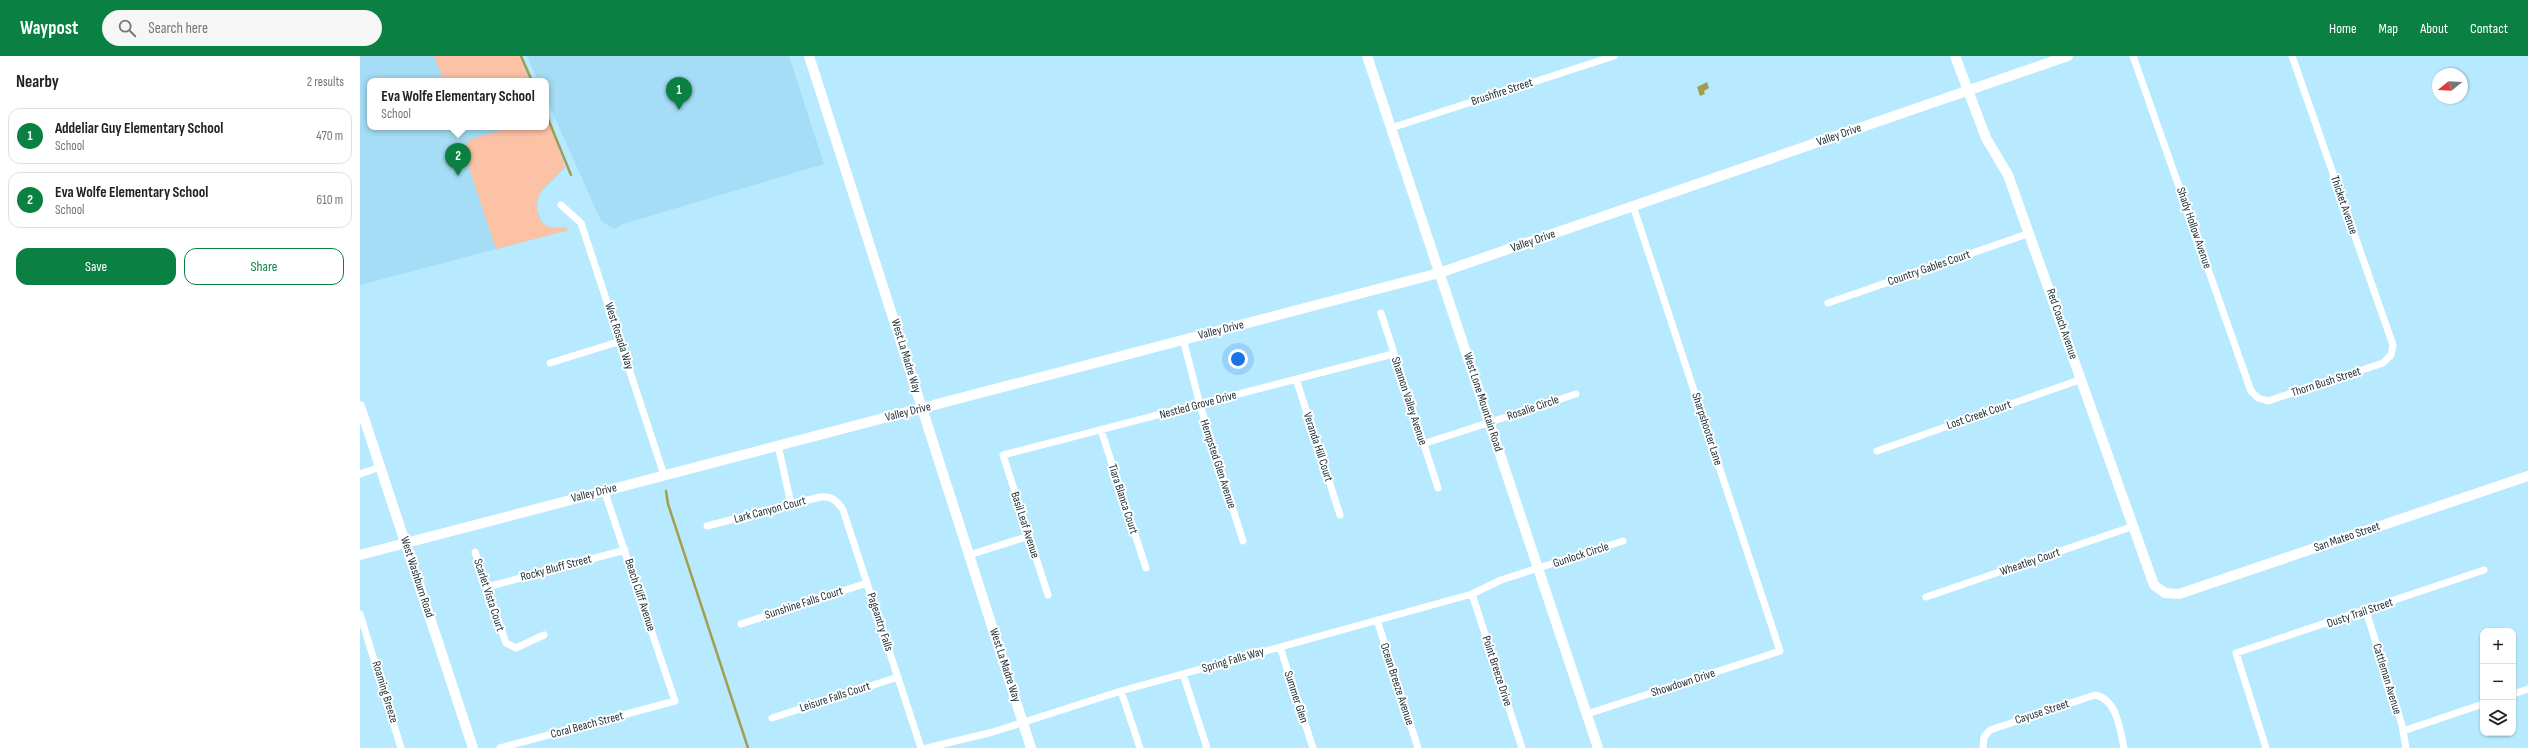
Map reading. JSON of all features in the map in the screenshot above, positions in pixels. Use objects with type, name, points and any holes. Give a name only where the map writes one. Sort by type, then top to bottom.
[{"type":"street","name":"West La Madre Way","points":[[809,56],[1031,748]]},
{"type":"street","name":"West Lone Mountain Road","points":[[1367,56],[1598,748]]},
{"type":"street","name":"Brushfire Street","points":[[1391,128],[1614,56]]},
{"type":"street","name":"Red Coach Avenue","points":[[1955,56],[1986,138],[2008,174],[2154,585],[2165,594]]},
{"type":"street","name":"Valley Drive","points":[[360,555],[1439,273],[2068,56]]},
{"type":"street","name":"Shady Hollow Avenue","points":[[2133,56],[2251,391],[2258,398]]},
{"type":"street","name":"Thicket Avenue","points":[[2292,56],[2393,345],[2391,355]]},
{"type":"street","name":"West Rosada Way","points":[[561,205],[581,223],[664,475]]},
{"type":"street","name":"Sharpshooter Lane","points":[[1634,206],[1780,651]]},
{"type":"street","name":"Country Gables Court","points":[[1828,303],[2030,233]]},
{"type":"street","name":"Shannon Valley Avenue","points":[[1381,313],[1393,354],[1438,488]]},
{"type":"street","name":"Hempsted Glen Avenue","points":[[1183,339],[1200,405],[1243,542]]},
{"type":"street","points":[[550,363],[621,341]]},
{"type":"street","name":"Nestled Grove Drive","points":[[1003,455],[1393,354]]},
{"type":"street","name":"Thorn Bush Street","points":[[2258,398],[2268,401],[2383,363],[2391,355]]},
{"type":"street","name":"Veranda Hill Court","points":[[1296,379],[1340,515]]},
{"type":"street","name":"Lost Creek Court","points":[[1877,451],[2082,379]]},
{"type":"street","name":"Rosalie Circle","points":[[1423,444],[1576,394]]},
{"type":"street","name":"West Washburn Road","points":[[360,406],[473,748]]},
{"type":"street","name":"Tiara Blanca Court","points":[[1101,430],[1146,568]]},
{"type":"street","points":[[778,445],[791,504]]},
{"type":"street","name":"Basil Leaf Avenue","points":[[1003,455],[1048,595]]},
{"type":"street","points":[[360,474],[380,467]]},
{"type":"street","name":"San Mateo Street","points":[[2165,594],[2179,594],[2528,476]]},
{"type":"street","name":"Beach Cliff Avenue","points":[[604,490],[675,701]]},
{"type":"street","name":"Lark Canyon Court","points":[[707,526],[820,497],[834,499]]},
{"type":"street","name":"Pageantry Falls","points":[[834,499],[843,510],[921,748]]},
{"type":"street","name":"Wheatley Court","points":[[1926,597],[2134,526]]},
{"type":"street","points":[[969,555],[1029,536]]},
{"type":"street","name":"Gunlock Circle","points":[[1538,569],[1623,540]]},
{"type":"street","name":"Rocky Bluff Street","points":[[487,587],[625,550]]},
{"type":"street","name":"Scarlet Vista Court","points":[[475,552],[506,643],[516,648],[544,635]]},
{"type":"street","name":"Spring Falls Way","points":[[927,748],[1023,723],[1121,691],[1472,594],[1501,580],[1538,569]]},
{"type":"street","name":"Dusty Trail Street","points":[[2266,748],[2236,654],[2484,570]]},
{"type":"street","name":"Sunshine Falls Court","points":[[741,624],[867,583]]},
{"type":"street","name":"Point Breeze Drive","points":[[1472,594],[1522,748]]},
{"type":"street","name":"Cattleman Avenue","points":[[2366,611],[2402,730],[2406,748]]},
{"type":"street","name":"Roaming Breeze","points":[[360,614],[361,623],[401,748]]},
{"type":"street","name":"Ocean Breeze Avenue","points":[[1377,620],[1418,748]]},
{"type":"street","name":"Summer Glen","points":[[1280,647],[1313,748]]},
{"type":"street","name":"Showdown Drive","points":[[1587,714],[1780,651]]},
{"type":"street","points":[[1183,674],[1207,748]]},
{"type":"street","name":"Leisure Falls Court","points":[[772,718],[898,677]]},
{"type":"street","points":[[2516,693],[2528,688]]},
{"type":"street","points":[[1121,691],[1140,748]]},
{"type":"street","name":"Cayuse Street","points":[[1983,748],[1984,737],[1990,730],[2095,695],[2104,696],[2111,704],[2124,748]]},
{"type":"street","name":"Coral Beach Street","points":[[500,748],[675,701]]},
{"type":"street","points":[[2402,730],[2480,705]]},
{"type":"shaded area","points":[[360,56],[521,56],[531,78],[367,78],[367,130],[549,130],[549,123],[565,168],[539,194],[537,209],[542,222],[547,226],[557,228],[565,227],[569,230],[360,285]]},
{"type":"shaded area","points":[[434,56],[520,56],[528,78],[443,78]]},
{"type":"shaded area","points":[[527,56],[789,56],[824,164],[623,224],[614,229],[601,221],[549,105],[549,78],[537,78]]},
{"type":"shaded area","points":[[1707,82],[1709,88],[1704,91],[1705,94],[1700,96],[1697,87]]},
{"type":"shaded area","points":[[549,123],[565,167],[539,195],[537,199],[537,212],[541,220],[547,226],[554,228],[565,227],[569,230],[496,249],[464,153],[468,152],[466,144],[471,139],[502,130],[549,130]]},
{"type":"waterway","points":[[521,56],[531,78]]},
{"type":"waterway","points":[[549,121],[571,175]]},
{"type":"waterway","points":[[666,491],[668,504],[748,748]]},
{"type":"place","name":"Addeliar Guy Elementary School","points":[[679,110]]},
{"type":"place","name":"Eva Wolfe Elementary School","points":[[458,176]]}]
